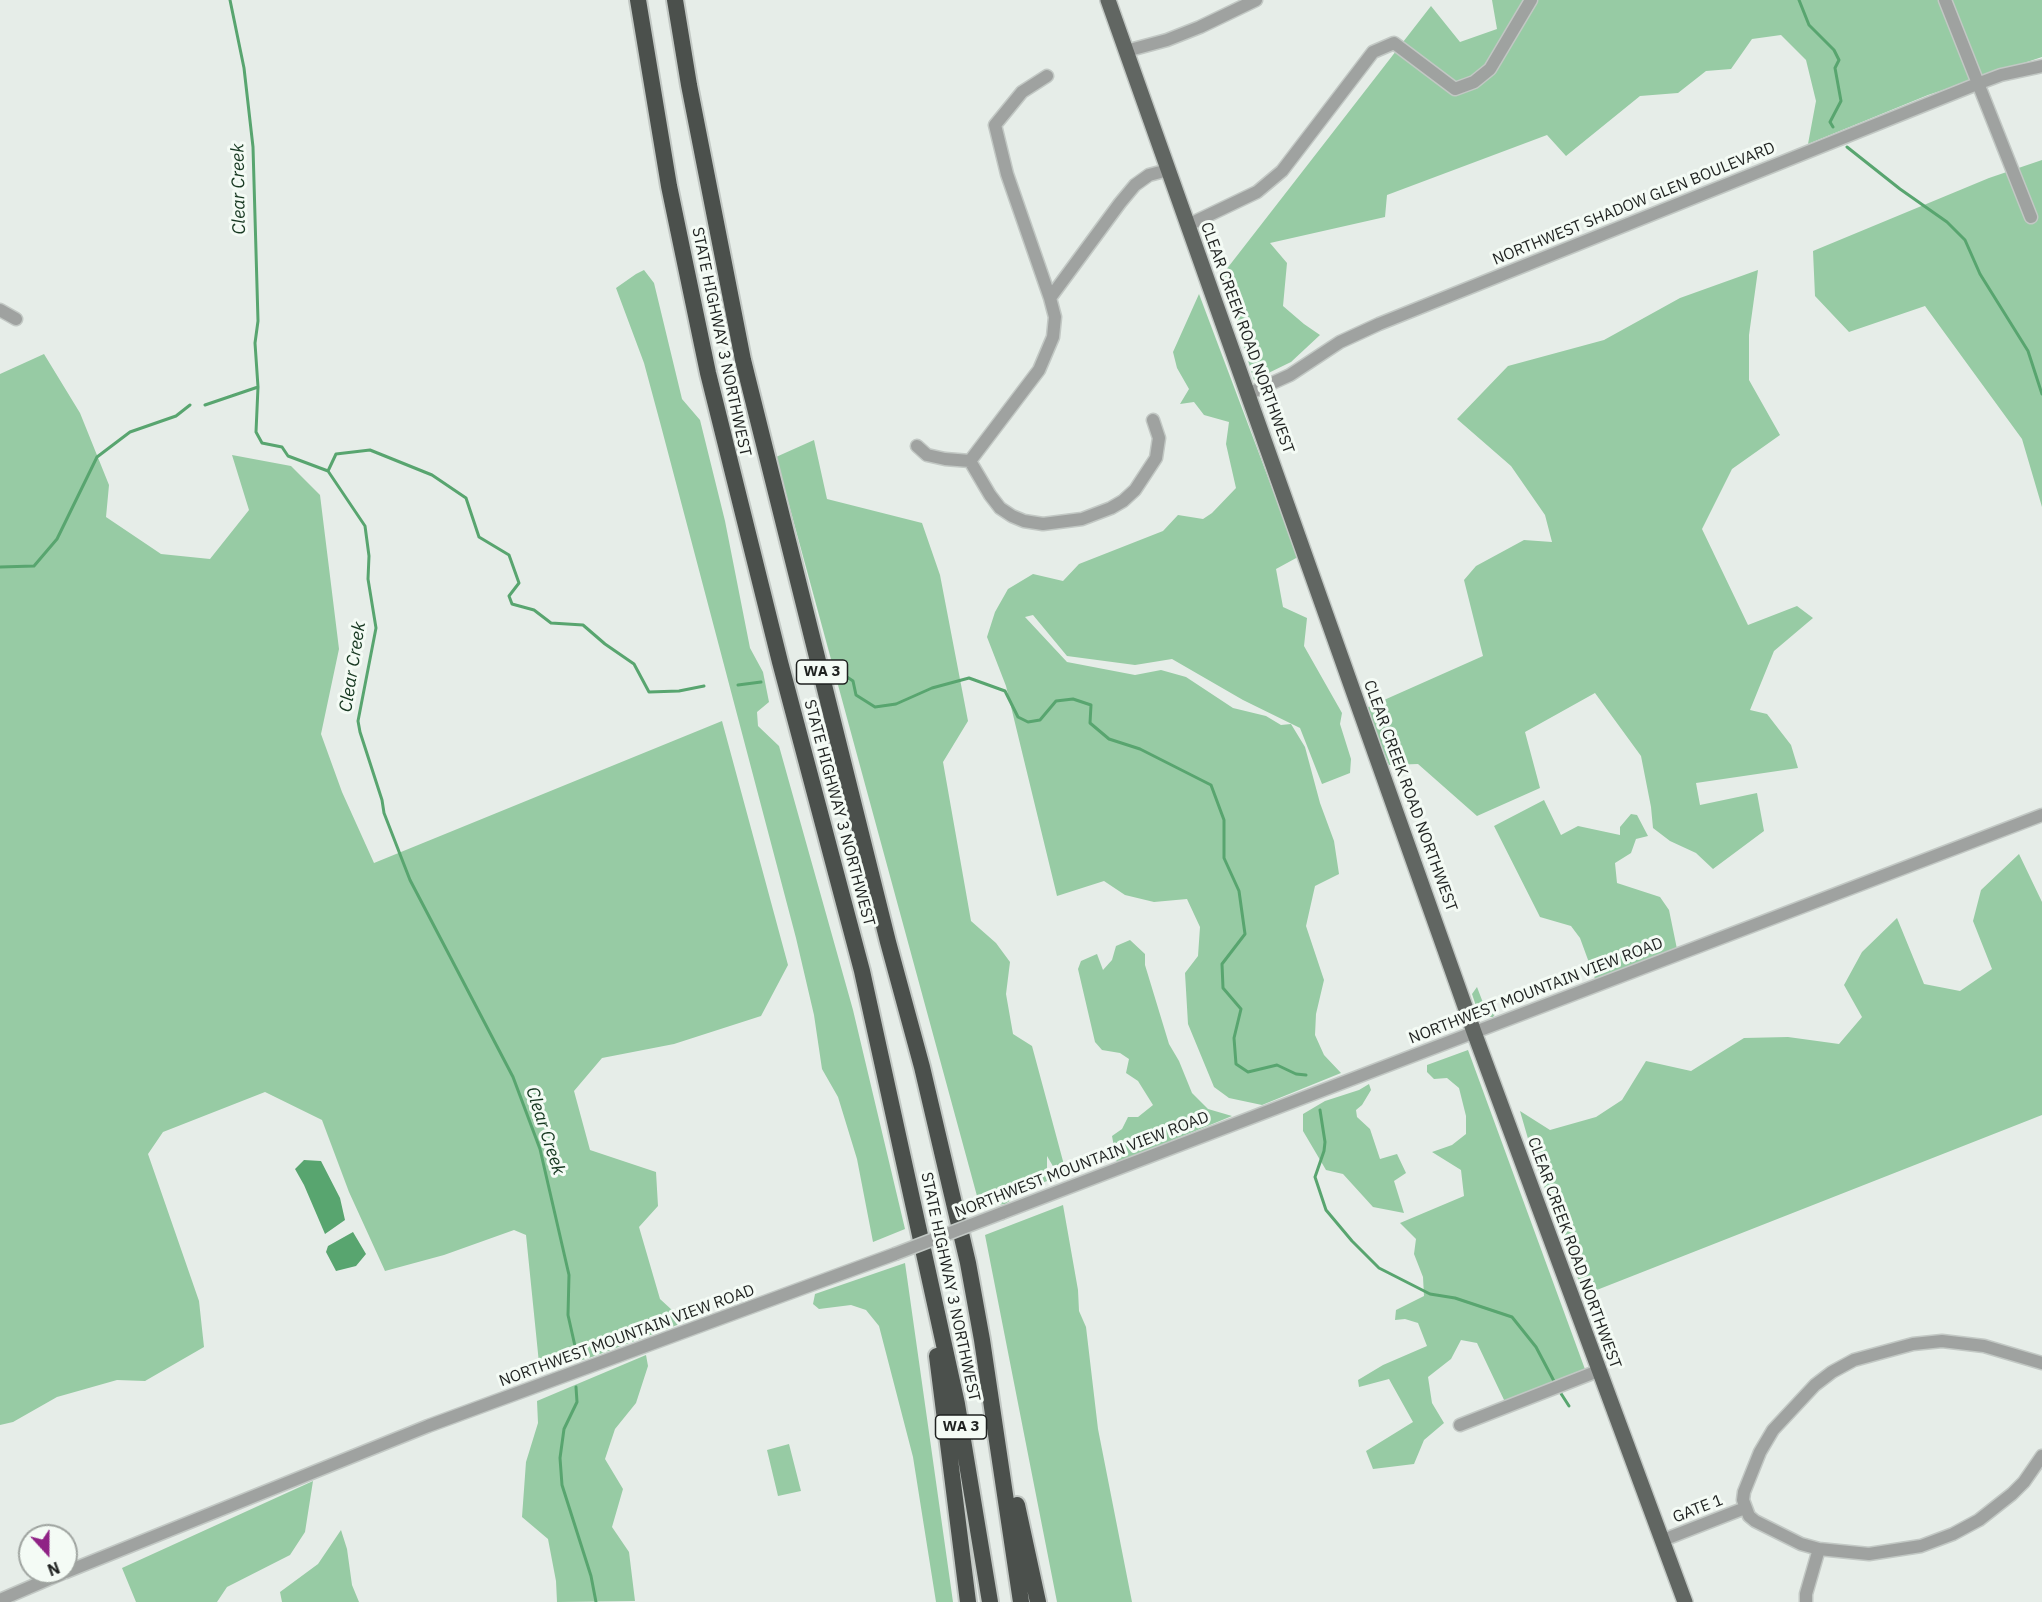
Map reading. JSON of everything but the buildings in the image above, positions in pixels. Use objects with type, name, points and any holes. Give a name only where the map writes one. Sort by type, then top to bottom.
[{"type":"highway","name":"STATE HIGHWAY 3 NORTHWEST","points":[[638,0],[669,186],[708,373],[777,651],[862,971],[957,1404],[990,1602]]},
{"type":"highway","name":"STATE HIGHWAY 3 NORTHWEST","points":[[675,0],[689,85],[743,360],[888,942],[922,1067],[968,1263],[1022,1602]]},
{"type":"highway","points":[[925,1254],[968,1602]]},
{"type":"highway","points":[[982,1340],[1038,1602]]},
{"type":"main road","name":"CLEAR CREEK ROAD NORTHWEST","points":[[1108,0],[1474,1032],[1685,1602]]},
{"type":"street","points":[[1126,51],[1167,40],[1256,0]]},
{"type":"street","points":[[1188,225],[1257,192],[1282,171],[1374,52],[1394,44],[1455,89],[1474,82],[1490,69],[1531,0]]},
{"type":"street","points":[[1946,0],[2031,217]]},
{"type":"street","name":"NORTHWEST SHADOW GLEN BOULEVARD","points":[[1248,394],[1290,375],[1340,342],[1379,324],[1977,84],[2001,75],[2042,66]]},
{"type":"street","points":[[970,461],[1039,370],[1053,337],[1054,317],[1050,298],[1007,174],[995,125],[1022,92],[1047,76]]},
{"type":"street","points":[[1050,298],[1135,185],[1149,175],[1168,170]]},
{"type":"street","points":[[0,310],[16,319]]},
{"type":"street","points":[[970,461],[999,508],[1012,516],[1024,521],[1043,524],[1082,519],[1123,501],[1135,490],[1156,458],[1159,438],[1153,420]]},
{"type":"street","points":[[917,446],[927,455],[970,461]]},
{"type":"street","name":"NORTHWEST MOUNTAIN VIEW ROAD","points":[[78,1567],[428,1426],[1002,1214],[2042,814]]},
{"type":"street","points":[[2042,1363],[1984,1346],[1942,1341],[1913,1344],[1854,1360],[1815,1385],[1773,1430],[1760,1452],[1744,1492],[1745,1508],[1755,1521],[1801,1544],[1819,1549],[1869,1554],[1921,1546],[1947,1537],[1979,1520],[2013,1494],[2042,1456]]},
{"type":"street","points":[[1460,1425],[1598,1371]]},
{"type":"street","name":"GATE 1","points":[[1663,1540],[1745,1508]]},
{"type":"street","points":[[1806,1602],[1806,1594],[1819,1549]]},
{"type":"street","name":"NORTHWEST MOUNTAIN VIEW ROAD","points":[[0,1600],[38,1584]]},
{"type":"shaded area","points":[[1492,0],[2042,0],[2042,57],[1928,95],[1808,144],[1816,101],[1806,60],[1781,35],[1752,39],[1731,69],[1706,71],[1678,93],[1640,96],[1566,156],[1547,135],[1387,195],[1385,217],[1270,243],[1287,263],[1283,306],[1320,335],[1291,362],[1254,380],[1222,275],[1431,6],[1460,42],[1497,29]]},
{"type":"shaded area","points":[[2042,160],[2042,507],[2022,439],[1925,306],[1849,332],[1815,296],[1813,251],[1989,178]]},
{"type":"shaded area","points":[[644,270],[654,283],[682,399],[700,420],[725,521],[750,648],[763,672],[769,702],[757,712],[758,726],[779,746],[853,1010],[905,1229],[873,1242],[857,1159],[838,1097],[822,1069],[814,1015],[796,938],[661,426],[644,363],[616,288]]},
{"type":"shaded area","points":[[1758,270],[1749,335],[1749,380],[1780,435],[1732,469],[1702,529],[1748,625],[1797,606],[1813,618],[1774,651],[1750,710],[1767,714],[1791,745],[1798,768],[1696,783],[1700,805],[1757,793],[1764,831],[1713,869],[1696,853],[1670,841],[1653,828],[1641,756],[1595,693],[1525,732],[1540,788],[1477,816],[1418,764],[1389,765],[1366,708],[1483,656],[1464,580],[1476,566],[1524,540],[1552,542],[1545,515],[1511,466],[1457,419],[1508,366],[1604,340],[1680,298]]},
{"type":"shaded area","points":[[1199,294],[1298,557],[1276,569],[1283,607],[1307,618],[1304,646],[1342,713],[1340,724],[1351,759],[1350,773],[1322,784],[1300,728],[1243,700],[1172,659],[1135,665],[1067,656],[1033,615],[1025,617],[1067,662],[1135,675],[1161,670],[1186,677],[1233,708],[1266,716],[1281,725],[1291,724],[1305,747],[1320,803],[1334,841],[1339,874],[1315,886],[1306,926],[1324,980],[1316,1014],[1315,1035],[1324,1055],[1341,1073],[1262,1105],[1229,1098],[1214,1087],[1188,1024],[1185,973],[1198,956],[1200,927],[1187,899],[1154,902],[1125,895],[1104,881],[1057,896],[1006,686],[987,637],[995,612],[1008,589],[1033,574],[1063,581],[1079,564],[1163,531],[1178,515],[1203,519],[1236,488],[1226,444],[1229,422],[1204,415],[1194,402],[1180,404],[1189,389],[1177,368],[1173,352]]},
{"type":"shaded area","points":[[44,354],[80,413],[109,485],[106,517],[161,554],[210,559],[249,510],[232,455],[291,466],[320,495],[339,649],[321,734],[342,792],[374,863],[722,721],[788,965],[761,1016],[674,1044],[602,1058],[574,1091],[590,1150],[656,1172],[658,1206],[639,1227],[660,1299],[685,1322],[592,1357],[540,1373],[526,1235],[514,1230],[444,1255],[385,1271],[349,1192],[322,1120],[265,1092],[163,1132],[148,1154],[199,1301],[204,1347],[145,1381],[117,1380],[57,1397],[13,1422],[0,1425],[0,374]]},
{"type":"shaded area","points":[[814,440],[827,499],[922,523],[940,575],[968,721],[943,762],[971,921],[996,943],[1010,962],[1006,994],[1013,1034],[1032,1046],[1067,1176],[1057,1173],[1047,1156],[1047,1181],[1028,1189],[1005,1204],[980,1207],[776,457]]},
{"type":"shaded area","points":[[1544,800],[1561,835],[1578,826],[1620,835],[1620,827],[1631,814],[1637,815],[1648,836],[1636,839],[1631,853],[1615,863],[1617,883],[1660,897],[1669,910],[1677,949],[1595,979],[1580,938],[1571,926],[1540,917],[1494,826]]},
{"type":"shaded area","points":[[2019,854],[2042,902],[2042,1115],[1584,1295],[1533,1156],[1520,1111],[1550,1130],[1596,1117],[1622,1100],[1646,1061],[1691,1071],[1744,1038],[1788,1037],[1839,1044],[1862,1017],[1844,985],[1862,952],[1897,918],[1924,984],[1960,991],[1992,969],[1973,921],[1981,890]]},
{"type":"shaded area","points":[[1130,940],[1145,954],[1145,965],[1169,1044],[1179,1061],[1192,1093],[1208,1109],[1232,1116],[1117,1163],[1112,1136],[1122,1129],[1128,1117],[1138,1117],[1153,1105],[1138,1081],[1126,1073],[1129,1059],[1120,1053],[1102,1050],[1095,1042],[1078,969],[1081,961],[1097,954],[1103,970],[1112,960],[1116,946]]},
{"type":"shaded area","points":[[1477,987],[1485,1008],[1498,1010],[1493,1017],[1483,1017],[1478,1012],[1472,994]]},
{"type":"shaded area","points":[[1468,1050],[1586,1372],[1505,1402],[1477,1343],[1461,1340],[1451,1359],[1428,1377],[1432,1403],[1444,1423],[1424,1440],[1414,1464],[1373,1469],[1366,1451],[1413,1422],[1389,1379],[1359,1387],[1358,1380],[1383,1365],[1427,1346],[1418,1323],[1405,1319],[1395,1320],[1396,1310],[1424,1296],[1423,1277],[1414,1254],[1416,1239],[1400,1223],[1464,1196],[1461,1170],[1432,1152],[1452,1145],[1466,1134],[1466,1116],[1459,1088],[1447,1078],[1434,1079],[1427,1072],[1427,1065]]},
{"type":"shaded area","points":[[1369,1084],[1371,1090],[1356,1110],[1357,1117],[1370,1129],[1380,1159],[1397,1154],[1406,1173],[1394,1181],[1404,1213],[1373,1207],[1343,1174],[1326,1170],[1303,1131],[1303,1114],[1325,1101],[1359,1090]]},
{"type":"shaded area","points":[[304,1160],[321,1161],[340,1198],[345,1220],[325,1234],[295,1169]]},
{"type":"shaded area","points":[[1063,1205],[1078,1290],[1079,1311],[1086,1327],[1098,1429],[1132,1602],[1057,1602],[985,1235]]},
{"type":"shaded area","points":[[353,1232],[366,1254],[356,1266],[336,1271],[326,1252],[328,1246]]},
{"type":"shaded area","points":[[905,1263],[953,1602],[936,1602],[913,1457],[879,1326],[866,1310],[851,1305],[819,1309],[813,1304],[815,1294]]},
{"type":"shaded area","points":[[646,1355],[648,1366],[636,1403],[615,1429],[605,1459],[623,1489],[612,1527],[629,1552],[635,1601],[557,1602],[556,1581],[548,1539],[522,1517],[526,1462],[538,1423],[537,1401]]},
{"type":"shaded area","points":[[789,1444],[801,1491],[778,1496],[767,1450]]},
{"type":"shaded area","points":[[313,1481],[305,1532],[290,1555],[227,1587],[217,1602],[136,1602],[122,1568]]},
{"type":"shaded area","points":[[341,1530],[347,1549],[352,1585],[359,1602],[282,1602],[280,1592],[318,1564]]},
{"type":"waterway","name":"Clear Creek","points":[[230,0],[244,68],[253,147],[258,321],[255,343],[258,387],[256,432],[262,443],[282,447],[288,456],[328,471],[365,526],[369,556],[368,579],[376,628],[358,721],[360,732],[384,813],[410,880],[513,1077],[540,1149],[569,1275],[568,1315],[577,1355]]},
{"type":"waterway","points":[[1799,0],[1809,25],[1834,50],[1839,60],[1835,68],[1841,101],[1830,122],[1833,127]]},
{"type":"waterway","points":[[1847,147],[1900,189],[1947,222],[1965,240],[1980,274],[2028,351],[2042,394]]},
{"type":"waterway","points":[[205,405],[258,387]]},
{"type":"waterway","points":[[0,567],[34,566],[57,539],[97,457],[130,432],[176,416],[190,405]]},
{"type":"waterway","points":[[328,471],[336,454],[370,450],[432,475],[466,498],[479,537],[509,555],[519,583],[509,596],[512,604],[534,610],[551,623],[583,625],[634,664],[649,692],[679,691],[704,686]]},
{"type":"waterway","points":[[847,677],[853,681],[856,695],[875,707],[896,704],[932,688],[969,678],[1005,691],[1018,717],[1028,722],[1040,720],[1056,701],[1073,699],[1091,705],[1090,723],[1109,739],[1140,749],[1211,785],[1224,820],[1224,858],[1239,891],[1245,934],[1222,964],[1223,988],[1241,1009],[1234,1038],[1236,1064],[1248,1072],[1277,1065],[1296,1074],[1306,1075]]},
{"type":"waterway","points":[[738,685],[761,682]]},
{"type":"waterway","points":[[1320,1110],[1325,1142],[1315,1177],[1326,1210],[1352,1241],[1379,1268],[1430,1294],[1455,1298],[1512,1317],[1536,1347],[1555,1383]]},
{"type":"waterway","name":"Clear Creek","points":[[576,1387],[577,1402],[564,1429],[560,1458],[562,1485],[591,1576],[596,1602]]},
{"type":"waterway","points":[[1560,1392],[1569,1406]]}]
